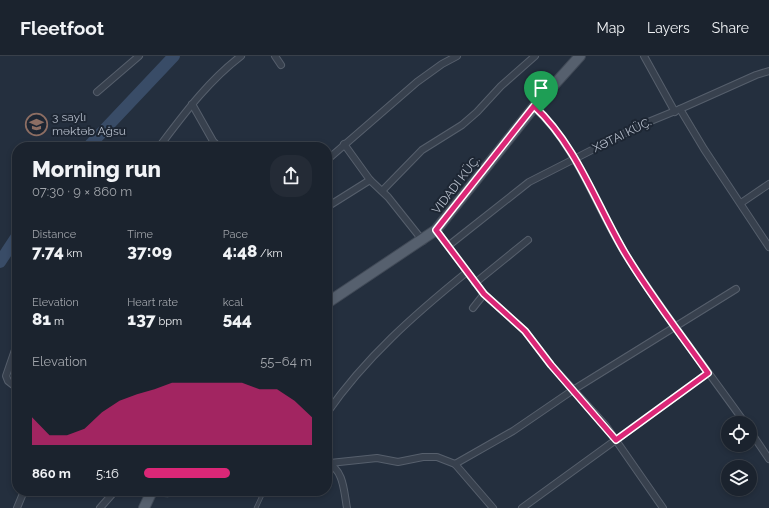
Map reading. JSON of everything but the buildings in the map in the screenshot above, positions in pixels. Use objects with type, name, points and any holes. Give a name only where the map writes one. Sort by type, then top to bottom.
[{"type":"main road","name":"VIDADI KÜÇ.","points":[[332,299],[423,241],[436,230],[534,106],[580,56]]},
{"type":"main road","points":[[144,508],[150,496]]},
{"type":"street","points":[[97,92],[139,56]]},
{"type":"street","points":[[163,142],[192,104],[220,72],[241,56]]},
{"type":"street","points":[[275,56],[281,65]]},
{"type":"street","points":[[332,155],[417,82],[442,64],[457,56]]},
{"type":"street","points":[[382,191],[422,150],[462,125],[477,112],[501,86],[535,56]]},
{"type":"street","points":[[644,56],[769,247]]},
{"type":"street","name":"XƏTAI KÜÇ.","points":[[448,246],[530,182],[641,125],[756,75],[769,71]]},
{"type":"street","points":[[192,104],[214,142]]},
{"type":"street","points":[[534,106],[558,134],[575,158],[626,254],[708,373],[740,416]]},
{"type":"street","points":[[344,144],[370,180],[382,191],[423,241]]},
{"type":"street","points":[[332,205],[370,180]]},
{"type":"street","points":[[741,203],[769,184]]},
{"type":"street","points":[[436,230],[484,294],[525,331],[551,365],[616,440],[663,508]]},
{"type":"street","points":[[475,283],[528,240]]},
{"type":"street","points":[[332,406],[361,369],[421,309],[467,272]]},
{"type":"street","points":[[455,464],[513,431],[573,390],[736,289]]},
{"type":"street","points":[[473,308],[484,294]]},
{"type":"street","points":[[12,359],[6,376],[8,381],[12,384]]},
{"type":"street","points":[[522,508],[708,373]]},
{"type":"street","points":[[757,442],[769,460]]},
{"type":"street","points":[[332,463],[377,458],[398,462],[423,457],[437,457],[455,464],[493,508]]},
{"type":"street","points":[[332,467],[341,476],[347,508]]},
{"type":"street","points":[[17,508],[22,496]]},
{"type":"street","points":[[100,508],[111,496]]},
{"type":"lane","points":[[256,508],[262,496]]},
{"type":"waterway","points":[[93,142],[174,56]]},
{"type":"waterway","points":[[0,262],[12,244]]},
{"type":"place","name":"3 saylı məktəb Ağsu","points":[[37,124]]},
{"type":"route","points":[[534,106],[541,112],[575,158],[626,254],[708,373],[616,440],[606,426],[563,380],[525,331],[492,303],[484,294],[436,230],[446,220],[534,106]]}]
